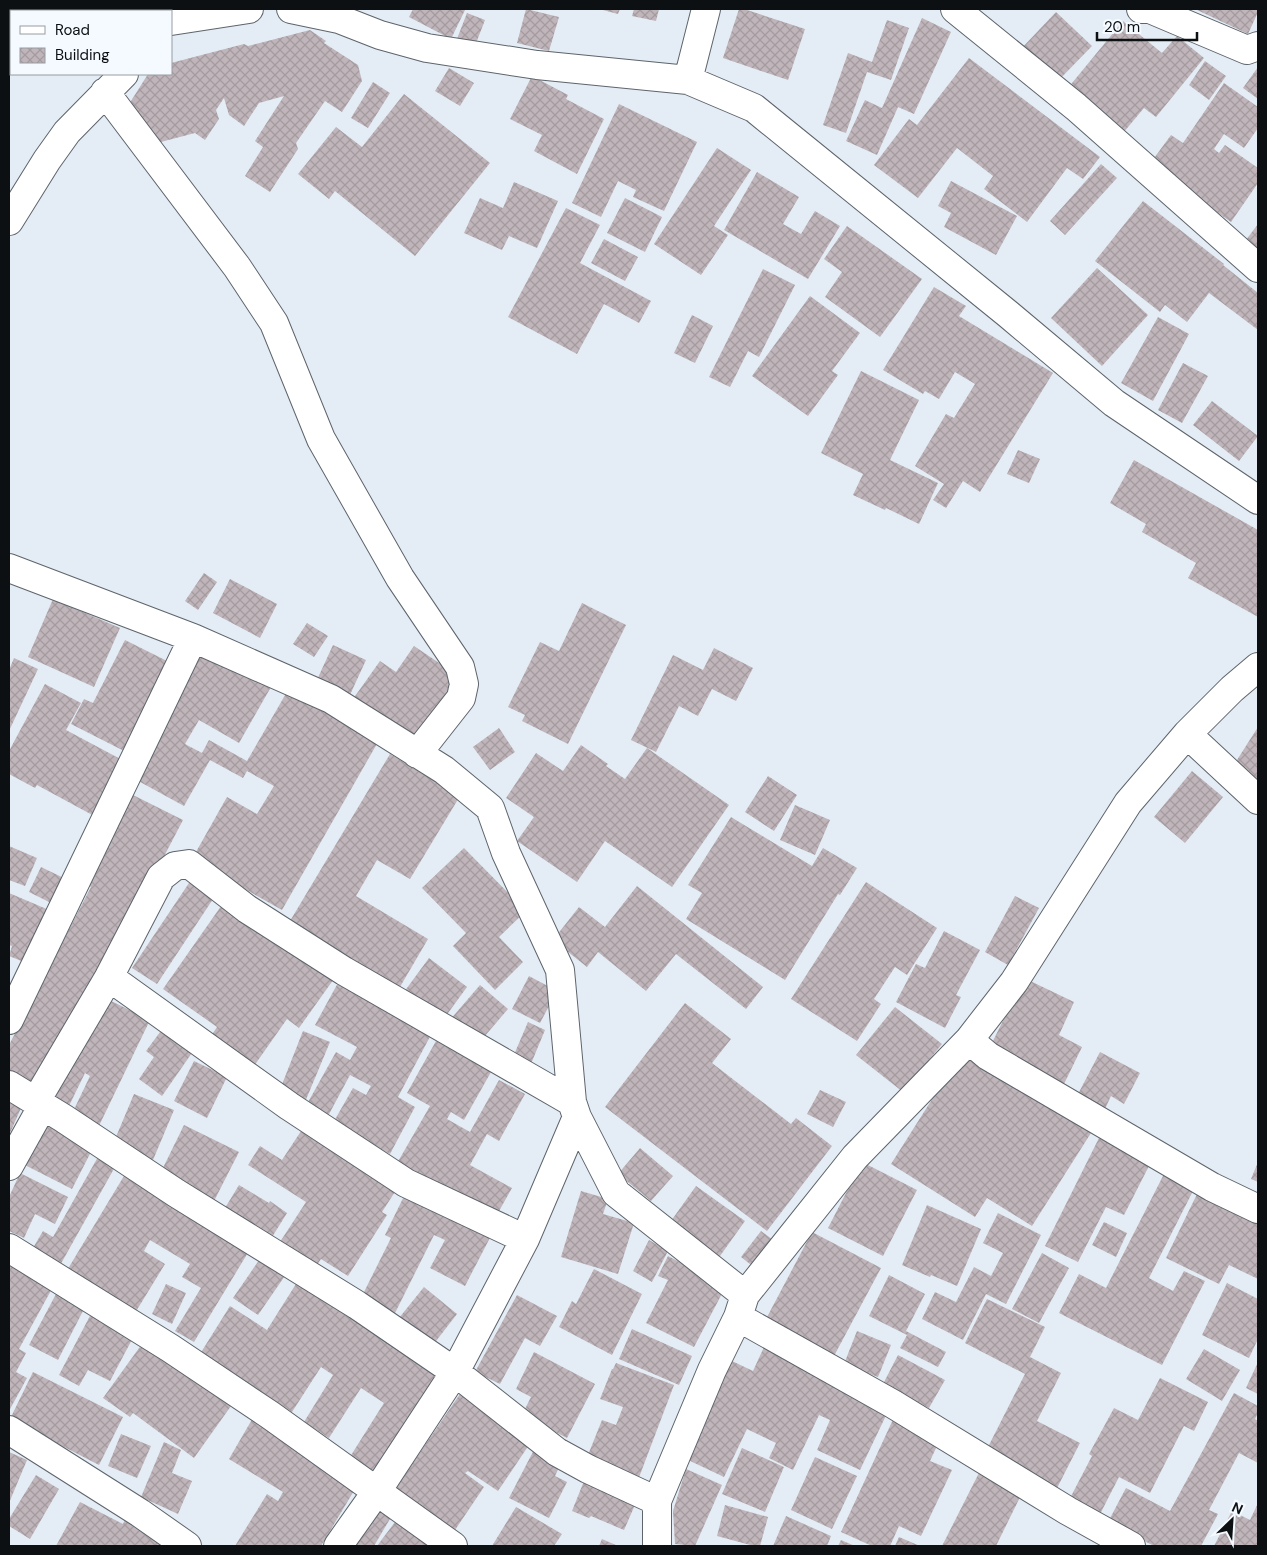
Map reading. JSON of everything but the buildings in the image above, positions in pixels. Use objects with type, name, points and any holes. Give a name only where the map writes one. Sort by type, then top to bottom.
[{"type":"street","points":[[174,23],[250,9]]},
{"type":"street","points":[[291,9],[339,19],[380,35],[427,48],[537,65],[688,80],[754,108],[1008,314],[1114,403],[1258,500]]},
{"type":"street","points":[[688,80],[706,9]]},
{"type":"street","points":[[955,9],[1076,107],[1258,268]]},
{"type":"street","points":[[1142,9],[1150,9],[1247,50],[1258,46]]},
{"type":"street","points":[[9,221],[46,160],[67,132],[114,83],[274,323],[321,439],[400,578],[460,667],[464,684],[461,698],[417,754]]},
{"type":"street","points":[[9,568],[193,638],[330,699],[444,770],[490,808],[506,853],[560,970],[575,1109],[616,1193],[742,1306],[893,1404],[1068,1511],[1131,1546]]},
{"type":"street","points":[[9,1020],[193,638]]},
{"type":"street","points":[[657,1546],[658,1502],[712,1370],[742,1306],[855,1157],[969,1040],[1014,982],[1128,803],[1187,734],[1258,666]]},
{"type":"street","points":[[1187,734],[1258,800]]},
{"type":"street","points":[[9,1166],[40,1103],[161,877],[175,866],[190,864],[247,909],[344,971],[575,1109]]},
{"type":"street","points":[[109,977],[289,1106],[406,1183],[525,1239]]},
{"type":"street","points":[[969,1040],[988,1056],[1212,1187],[1258,1209]]},
{"type":"street","points":[[9,1085],[40,1103],[176,1193],[357,1305],[455,1372],[557,1452],[588,1470],[658,1502]]},
{"type":"street","points":[[338,1546],[377,1491],[455,1372],[525,1239],[575,1109]]},
{"type":"street","points":[[9,1248],[170,1348],[270,1415],[453,1546]]},
{"type":"street","points":[[9,1430],[140,1513],[187,1546]]}]
